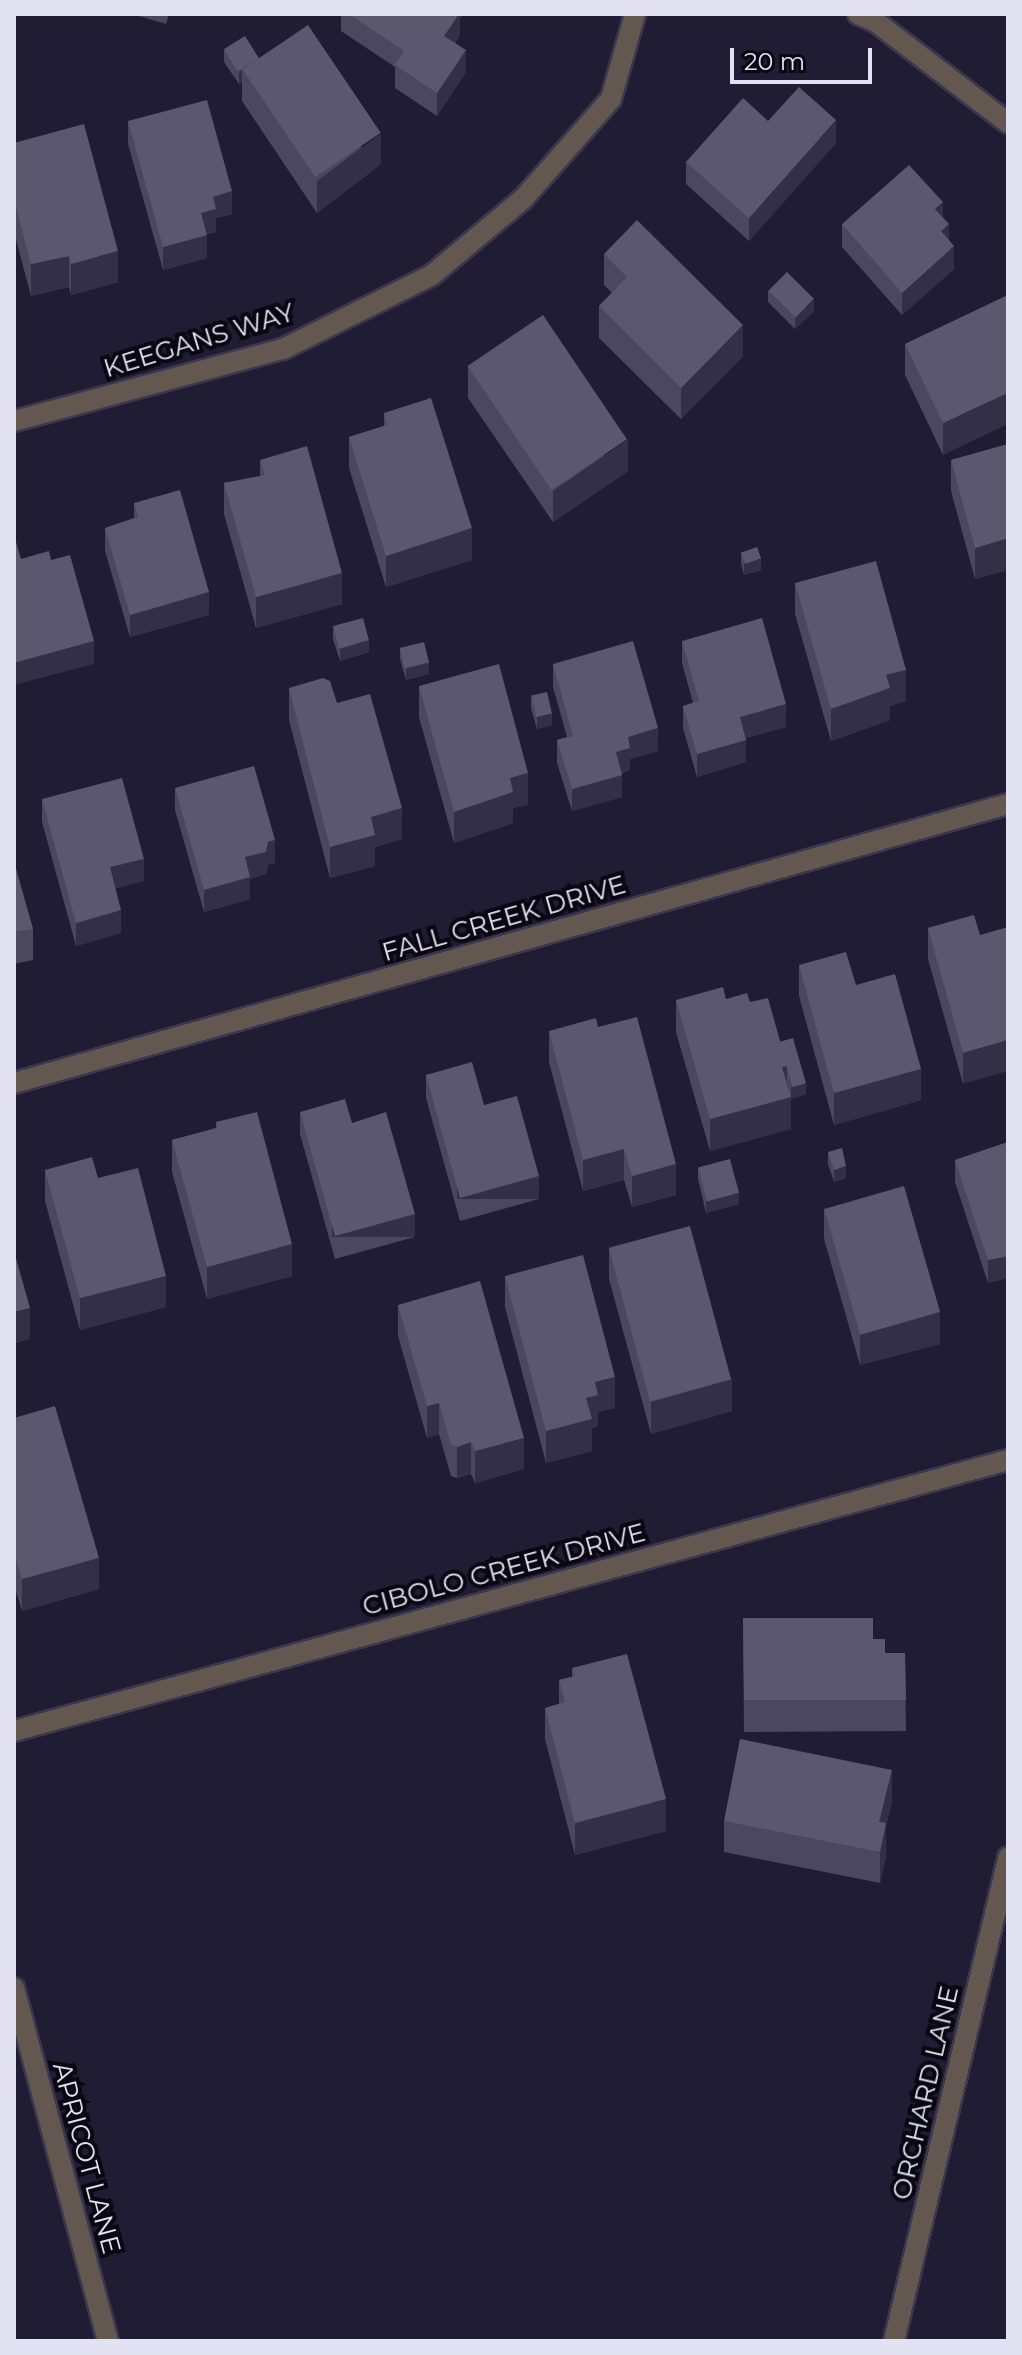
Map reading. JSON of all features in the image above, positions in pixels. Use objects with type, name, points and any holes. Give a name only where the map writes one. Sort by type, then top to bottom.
[{"type":"street","name":"KEEGANS WAY","points":[[14,421],[283,349],[432,275],[523,199],[611,99],[635,14]]},
{"type":"street","points":[[858,14],[876,22],[1008,123]]},
{"type":"street","name":"FALL CREEK DRIVE","points":[[14,1083],[1008,804]]},
{"type":"street","name":"CIBOLO CREEK DRIVE","points":[[14,1731],[1008,1460]]},
{"type":"street","name":"ORCHARD LANE","points":[[894,2341],[1008,1857]]},
{"type":"street","name":"APRICOT LANE","points":[[14,1988],[108,2341]]},
{"type":"building","points":[[349,14],[459,14],[444,36],[466,50],[437,93],[395,65],[404,51]]},
{"type":"building","points":[[308,25],[381,133],[315,177],[243,69]]},
{"type":"building","points":[[245,36],[259,58],[238,71],[224,49]]},
{"type":"building","points":[[799,87],[836,120],[749,218],[686,162],[743,98],[768,121]]},
{"type":"building","points":[[207,100],[232,191],[213,197],[216,209],[201,213],[207,235],[163,247],[128,121]]},
{"type":"building","points":[[84,124],[118,251],[71,264],[69,256],[31,264],[14,200],[14,143]]},
{"type":"building","points":[[909,165],[943,202],[935,209],[949,224],[941,231],[954,246],[902,293],[842,224]]},
{"type":"building","points":[[637,220],[743,325],[681,388],[599,306],[627,277],[604,254]]},
{"type":"building","points":[[787,272],[814,299],[795,317],[769,290]]},
{"type":"building","points":[[1008,295],[1008,393],[943,423],[905,344]]},
{"type":"building","points":[[543,315],[627,439],[551,490],[468,366]]},
{"type":"building","points":[[431,398],[472,528],[386,556],[349,437],[387,425],[384,413]]},
{"type":"building","points":[[1008,444],[1008,538],[975,548],[951,460]]},
{"type":"building","points":[[307,446],[342,573],[256,597],[224,483],[265,475],[260,460]]},
{"type":"building","points":[[180,490],[209,592],[130,615],[105,528],[138,517],[134,503]]},
{"type":"building","points":[[14,535],[21,559],[49,551],[51,560],[70,555],[94,641],[14,663]]},
{"type":"building","points":[[757,547],[761,558],[745,564],[741,553]]},
{"type":"building","points":[[876,561],[906,670],[886,675],[890,688],[831,709],[795,583]]},
{"type":"building","points":[[363,618],[369,640],[339,648],[333,626]]},
{"type":"building","points":[[762,618],[786,704],[740,717],[746,740],[697,754],[683,706],[699,701],[682,641]]},
{"type":"building","points":[[633,641],[658,728],[628,737],[630,748],[616,752],[622,775],[572,789],[557,740],[573,736],[553,664]]},
{"type":"building","points":[[424,642],[429,662],[405,668],[400,648]]},
{"type":"building","points":[[499,664],[528,773],[510,778],[513,792],[454,812],[419,686]]},
{"type":"building","points":[[323,678],[330,681],[337,703],[370,694],[402,808],[371,817],[375,835],[330,847],[289,688]]},
{"type":"building","points":[[547,692],[552,713],[536,717],[531,696]]},
{"type":"building","points":[[254,766],[275,840],[268,842],[266,852],[245,857],[250,877],[204,890],[175,788]]},
{"type":"building","points":[[122,778],[144,859],[110,867],[121,910],[76,923],[42,799]]},
{"type":"building","points":[[14,862],[33,929],[14,932]]},
{"type":"building","points":[[974,915],[980,935],[1008,927],[1008,1040],[963,1053],[928,928]]},
{"type":"building","points":[[846,952],[856,985],[895,974],[921,1069],[834,1093],[799,965]]},
{"type":"building","points":[[723,987],[726,999],[747,993],[750,1002],[768,998],[787,1066],[782,1067],[791,1097],[710,1119],[676,1000]]},
{"type":"building","points":[[637,1017],[676,1164],[632,1176],[624,1149],[583,1160],[549,1031],[596,1018],[598,1027]]},
{"type":"building","points":[[793,1038],[806,1083],[792,1087],[780,1042]]},
{"type":"building","points":[[472,1062],[484,1105],[517,1096],[539,1176],[460,1198],[426,1075]]},
{"type":"building","points":[[345,1099],[352,1123],[386,1112],[415,1214],[335,1236],[300,1112]]},
{"type":"building","points":[[257,1112],[292,1244],[207,1267],[172,1140],[217,1128],[216,1122]]},
{"type":"building","points":[[1008,1142],[1008,1256],[988,1260],[955,1160]]},
{"type":"building","points":[[842,1148],[846,1166],[834,1170],[828,1152]]},
{"type":"building","points":[[92,1157],[98,1178],[138,1168],[166,1276],[80,1298],[45,1170]]},
{"type":"building","points":[[730,1159],[739,1193],[707,1201],[698,1168]]},
{"type":"building","points":[[904,1186],[940,1312],[860,1335],[824,1209]]},
{"type":"building","points":[[690,1226],[731,1380],[650,1401],[609,1248]]},
{"type":"building","points":[[14,1251],[30,1308],[14,1312]]},
{"type":"building","points":[[583,1255],[615,1377],[595,1382],[598,1395],[586,1398],[592,1419],[546,1431],[505,1276]]},
{"type":"building","points":[[480,1281],[524,1438],[475,1451],[471,1442],[457,1447],[451,1444],[439,1403],[427,1406],[398,1305]]},
{"type":"building","points":[[55,1406],[99,1558],[22,1579],[14,1553],[14,1418]]},
{"type":"building","points":[[743,1618],[873,1618],[873,1639],[885,1639],[885,1653],[905,1653],[906,1700],[744,1700]]},
{"type":"building","points":[[627,1654],[666,1799],[575,1823],[545,1708],[565,1702],[559,1680],[575,1676],[572,1668]]},
{"type":"building","points":[[740,1739],[892,1770],[879,1822],[886,1823],[880,1852],[724,1821]]}]
